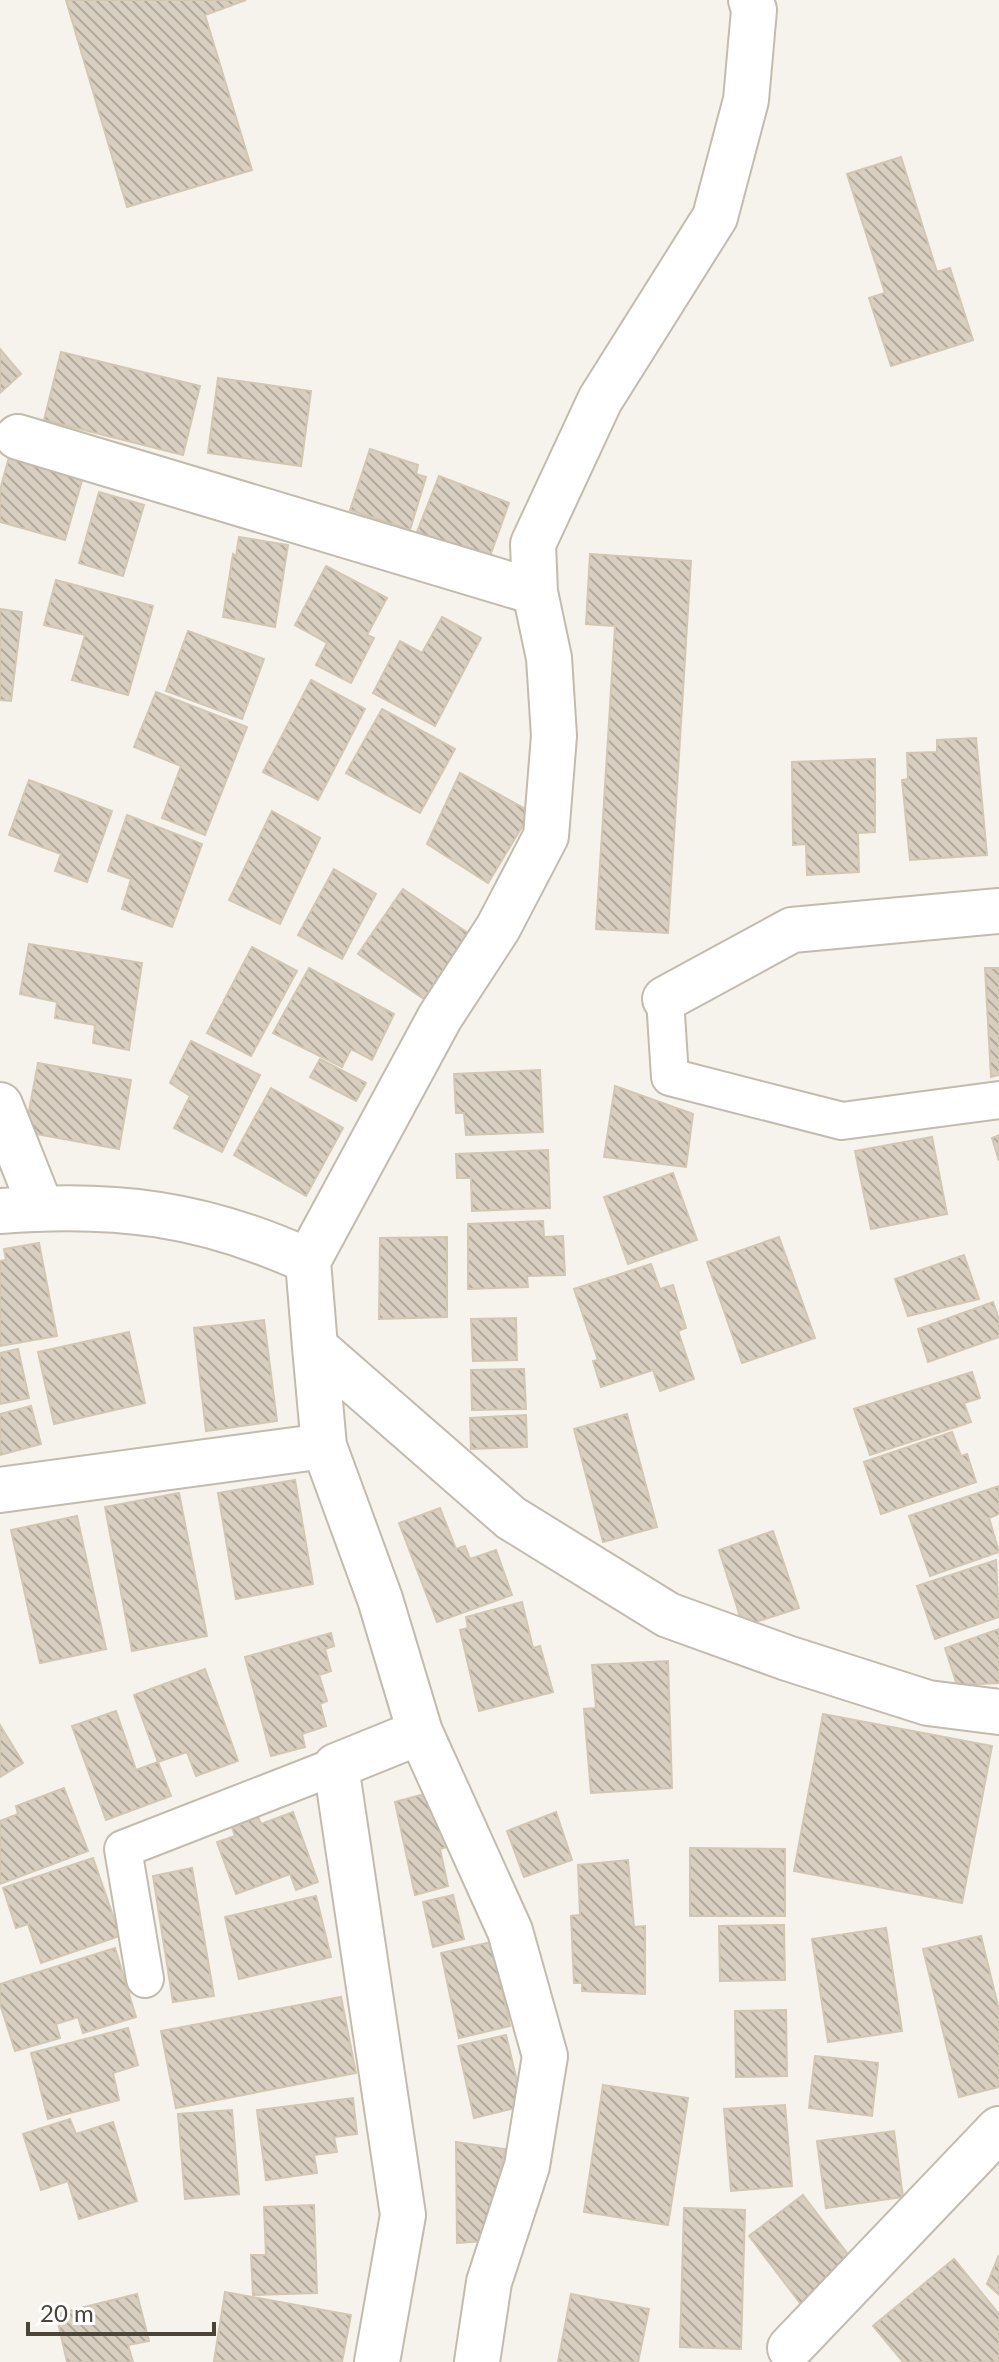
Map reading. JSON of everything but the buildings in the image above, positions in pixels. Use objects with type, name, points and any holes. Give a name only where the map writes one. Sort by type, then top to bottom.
[{"type":"street","points":[[477,2362],[489,2282],[527,2166],[545,2056],[510,1931],[420,1732],[380,1599],[324,1446],[308,1261],[440,1017],[498,928],[546,836],[554,736],[549,658],[535,592],[533,544],[600,400],[715,217],[746,100],[754,10],[751,0]]},
{"type":"street","points":[[18,437],[535,592]]},
{"type":"street","points":[[665,999],[792,930],[999,911]]},
{"type":"street","points":[[0,1105],[20,1210],[156,1212],[254,1236],[308,1261]]},
{"type":"street","points":[[315,1347],[511,1518],[668,1615],[787,1658],[928,1703],[999,1712]]},
{"type":"street","points":[[0,1490],[324,1446]]},
{"type":"street","points":[[377,2362],[403,2215],[336,1766],[420,1732]]},
{"type":"street","points":[[790,2348],[999,2129]]},
{"type":"lane","points":[[665,999],[670,1077],[842,1121],[999,1100]]},
{"type":"lane","points":[[145,1979],[123,1849],[336,1766]]}]
